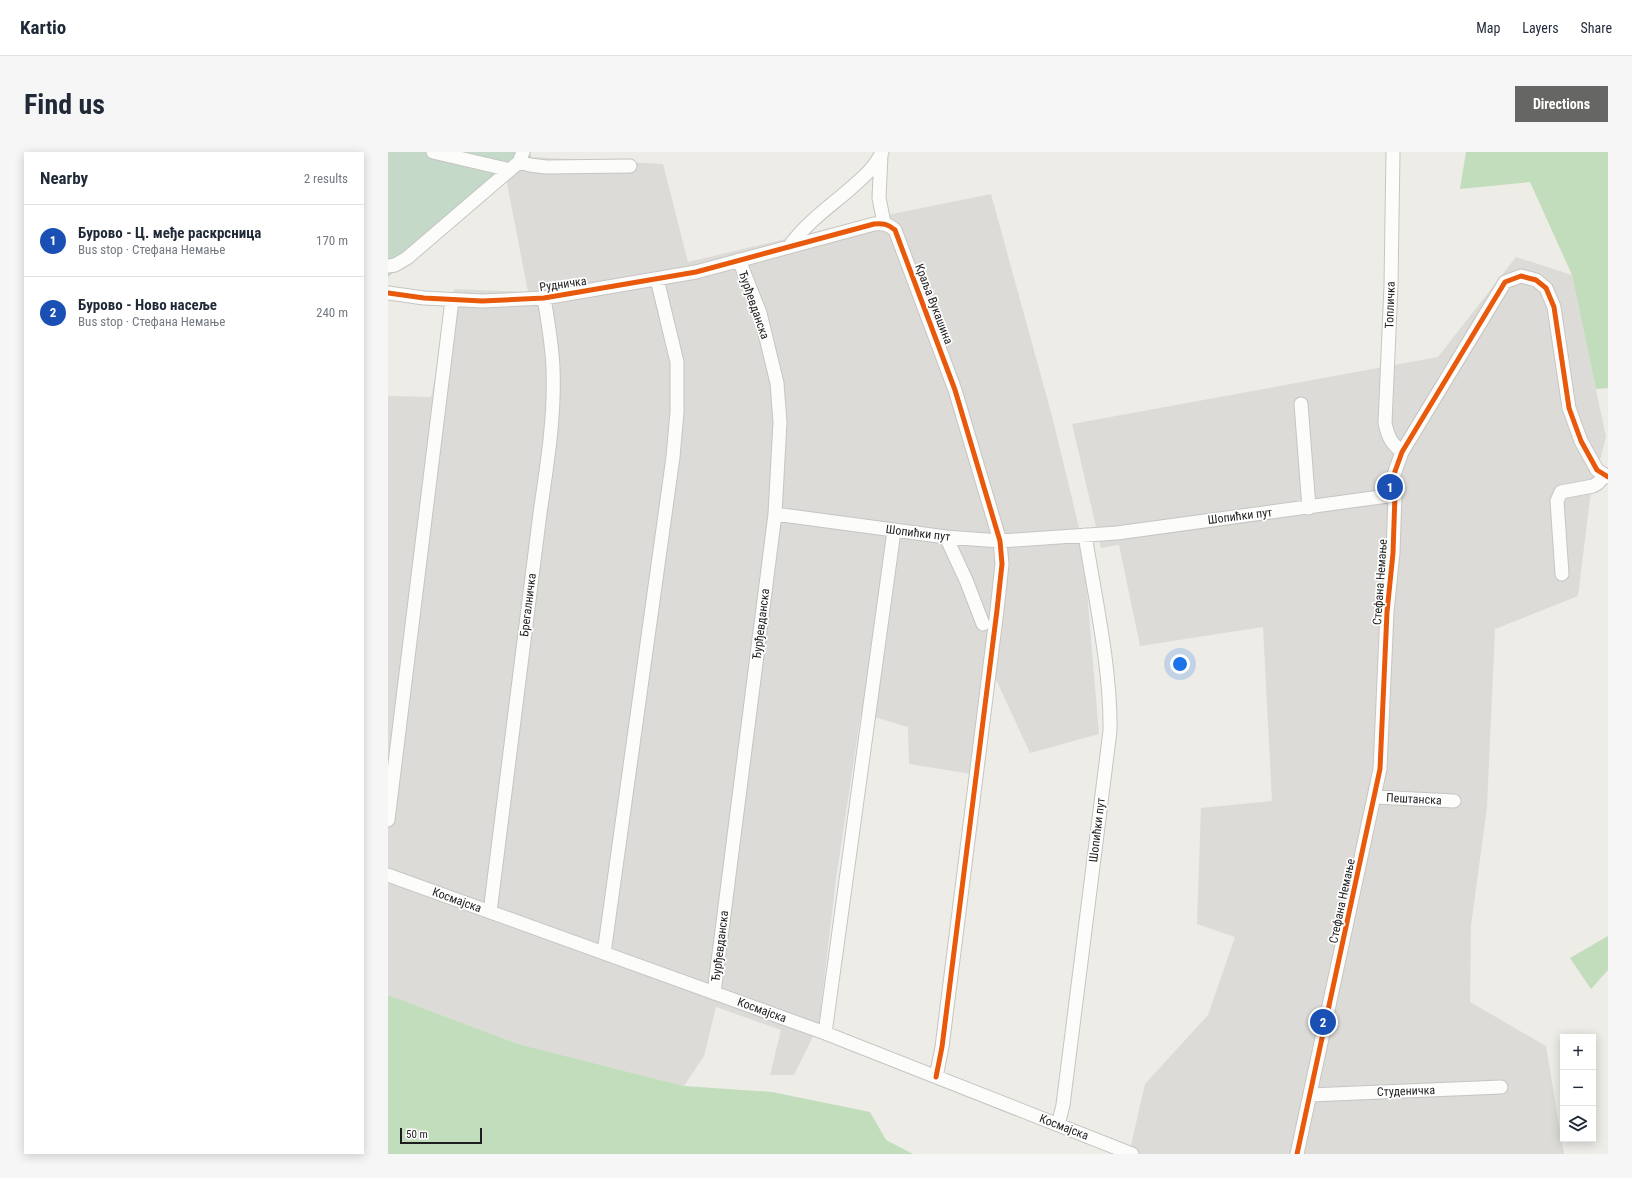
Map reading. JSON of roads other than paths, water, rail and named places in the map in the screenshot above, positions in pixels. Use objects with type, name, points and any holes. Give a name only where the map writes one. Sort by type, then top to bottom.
[{"type":"street","points":[[434,152],[517,161],[530,166],[630,166]]},
{"type":"street","name":"Топличка","points":[[1393,152],[1391,286],[1385,423],[1388,436],[1392,444],[1402,452]]},
{"type":"street","points":[[739,260],[874,224],[884,223],[879,198],[882,154]]},
{"type":"street","points":[[789,247],[798,234],[864,176],[882,154]]},
{"type":"street","points":[[388,266],[407,258],[517,161]]},
{"type":"street","name":"Краља Вукашина","points":[[884,223],[891,226],[895,230],[955,390],[1000,541],[1002,564],[998,610],[942,1047],[936,1077]]},
{"type":"street","name":"Рудничка","points":[[388,293],[424,298],[482,302],[544,298],[696,272],[739,260]]},
{"type":"street","name":"Ђурђевданска","points":[[714,993],[775,514],[780,422],[777,383],[760,313],[739,260]]},
{"type":"street","name":"Стефана Немање","points":[[1297,1154],[1380,769],[1387,612],[1393,553],[1393,477],[1402,452],[1505,282],[1521,276],[1536,280],[1546,288],[1554,308],[1569,408],[1581,441],[1597,470],[1606,476]]},
{"type":"street","points":[[604,953],[672,465],[677,412],[678,362],[657,279]]},
{"type":"street","name":"Брегалничка","points":[[490,912],[539,520],[549,453],[553,367],[550,334],[544,298]]},
{"type":"street","points":[[388,820],[452,300]]},
{"type":"street","points":[[1301,404],[1309,508]]},
{"type":"street","points":[[1562,574],[1557,501],[1561,492],[1592,486],[1606,476]]},
{"type":"street","name":"Шопићки пут","points":[[775,514],[894,531],[1000,541],[1117,533],[1231,516],[1309,508],[1394,495]]},
{"type":"street","points":[[825,1033],[894,531]]},
{"type":"street","name":"Шопићки пут","points":[[1058,1125],[1063,1105],[1110,731],[1110,707],[1105,662],[1085,535]]},
{"type":"street","points":[[946,537],[966,580],[983,624]]},
{"type":"street","name":"Пештанска","points":[[1375,797],[1454,801]]},
{"type":"street","name":"Космајска","points":[[388,875],[825,1033],[1132,1154]]},
{"type":"street","name":"Студеничка","points":[[1310,1095],[1501,1087]]},
{"type":"place","name":"Бурово - Ц. међе раскрсница","points":[[1390,487]]},
{"type":"place","name":"Бурово - Ново насеље","points":[[1323,1022]]}]
